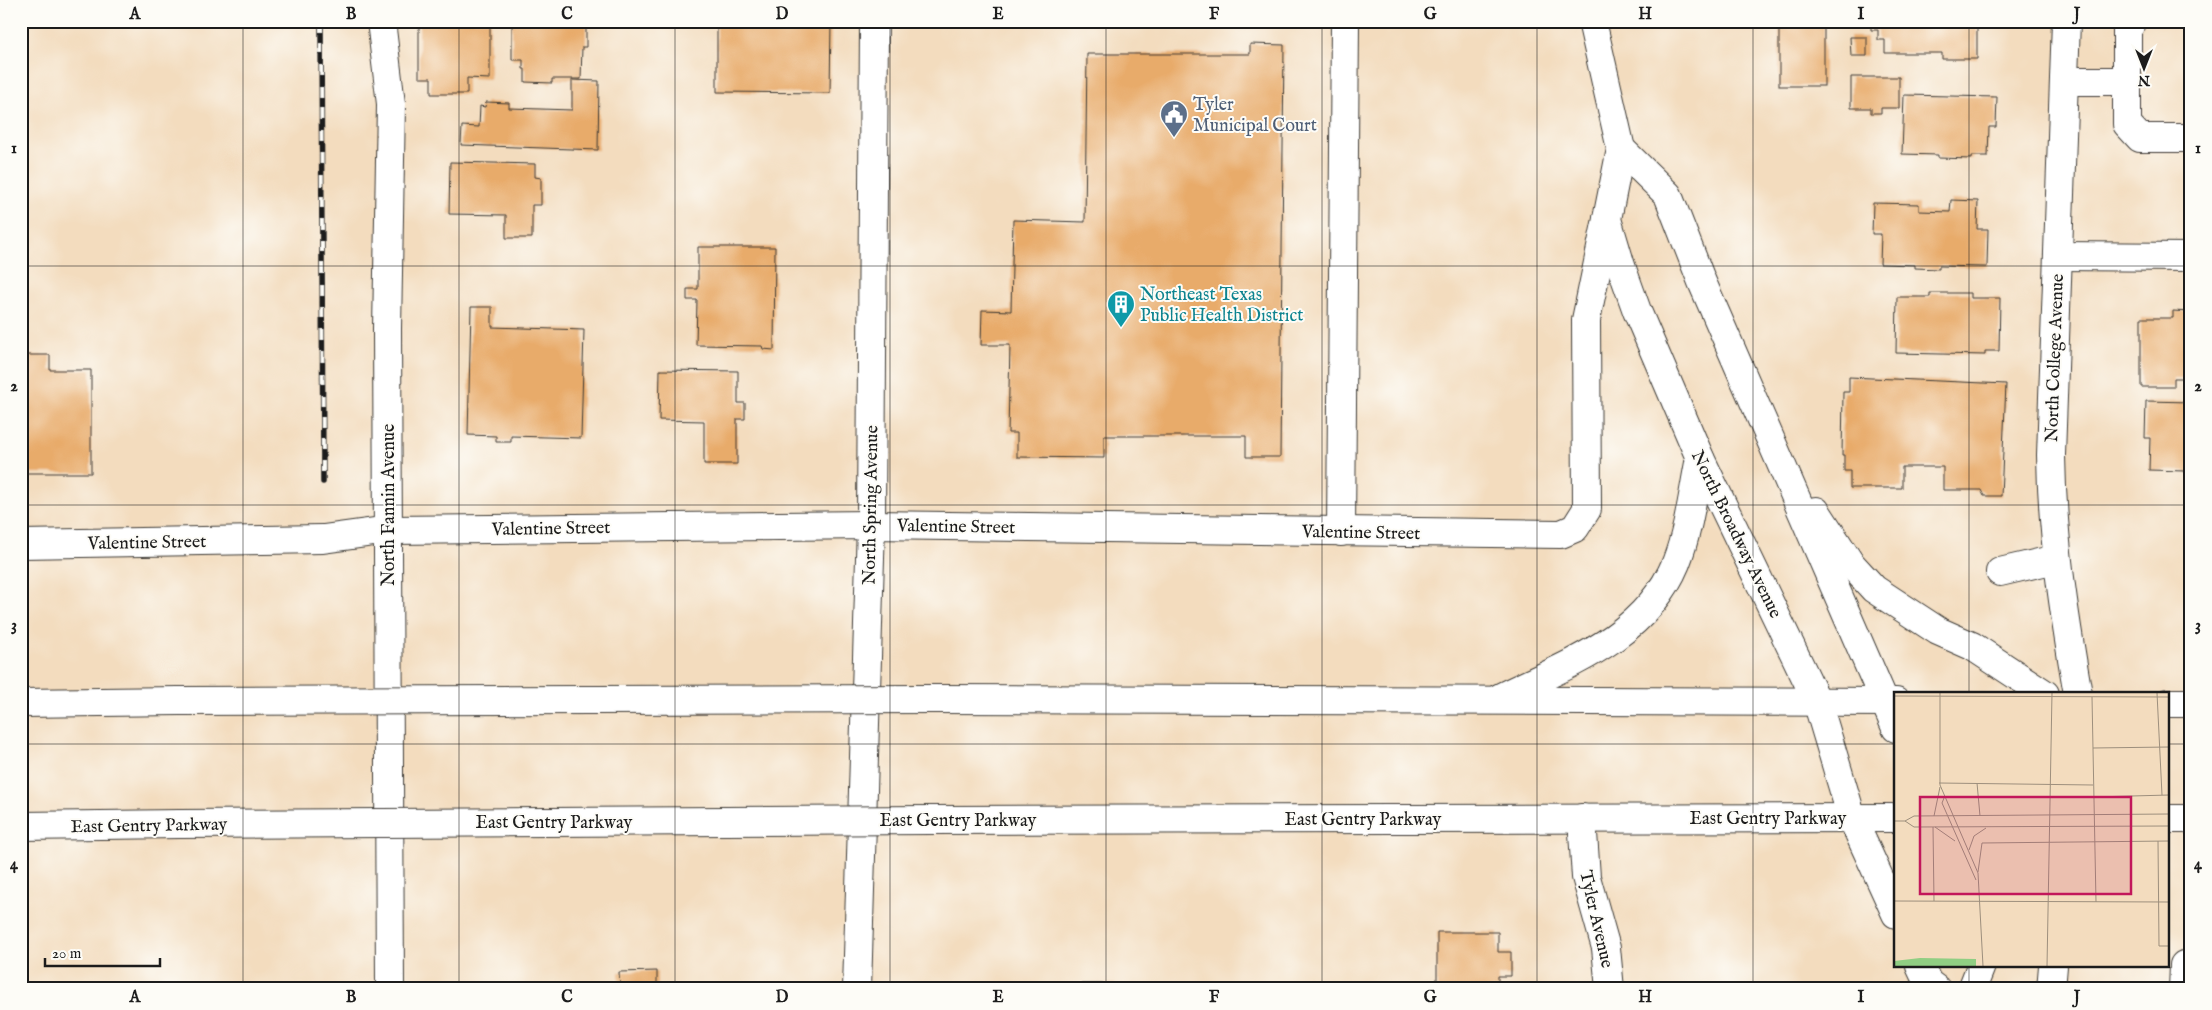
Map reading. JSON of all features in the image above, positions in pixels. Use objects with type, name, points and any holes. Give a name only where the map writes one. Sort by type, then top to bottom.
[{"type":"main road","name":"North Fannin Avenue","points":[[381,21],[391,104],[387,329],[390,989]]},
{"type":"main road","name":"North Spring Avenue","points":[[857,989],[871,525],[874,21]]},
{"type":"main road","points":[[1341,532],[1346,21]]},
{"type":"main road","name":"North Broadway Avenue","points":[[1592,21],[1621,149],[1608,219],[1637,311],[1700,458],[1817,700],[1852,818],[1894,910]]},
{"type":"main road","name":"North College Avenue","points":[[2066,21],[2051,455],[2056,559],[2078,692]]},
{"type":"main road","points":[[2133,21],[2126,30],[2126,124],[2140,138],[2191,138]]},
{"type":"main road","points":[[2064,81],[2126,81]]},
{"type":"main road","points":[[1621,149],[1668,195],[1702,282],[1774,446],[1891,702],[1894,718]]},
{"type":"main road","name":"Valentine Street","points":[[21,544],[323,539],[389,530],[871,525],[1553,535],[1568,532],[1580,522],[1587,509],[1586,320],[1608,219]]},
{"type":"main road","points":[[2058,256],[2191,257]]},
{"type":"main road","points":[[1774,446],[1850,563],[1874,589],[1938,631],[1972,646],[2042,692]]},
{"type":"main road","points":[[1493,700],[1599,648],[1628,628],[1648,608],[1663,588],[1676,562],[1700,458]]},
{"type":"main road","points":[[2000,572],[2056,559]]},
{"type":"main road","points":[[21,703],[935,699],[1817,700],[1891,702]]},
{"type":"main road","points":[[2170,703],[2191,703]]},
{"type":"main road","name":"Tyler Avenue","points":[[1582,818],[1586,877],[1606,948],[1610,989]]},
{"type":"main road","name":"East Gentry Parkway","points":[[21,826],[931,820],[1894,818]]},
{"type":"main road","points":[[2170,819],[2191,819]]},
{"type":"main road","points":[[2183,989],[2184,965],[2191,965]]},
{"type":"main road","points":[[1921,968],[1928,983],[1936,989]]},
{"type":"main road","points":[[1972,989],[1981,968]]},
{"type":"main road","points":[[2051,989],[2053,968]]},
{"type":"building","points":[[419,21],[490,21],[490,79],[467,78],[467,94],[431,94],[431,78],[419,78]]},
{"type":"building","points":[[512,21],[586,21],[586,47],[582,47],[581,79],[552,79],[552,83],[525,82],[523,60],[512,60]]},
{"type":"building","points":[[717,21],[831,21],[830,93],[717,92]]},
{"type":"building","points":[[1779,21],[1824,21],[1824,86],[1779,86]]},
{"type":"building","points":[[1871,21],[1981,21],[1981,24],[1977,24],[1977,59],[1942,59],[1942,53],[1885,53],[1885,40],[1878,40],[1878,30],[1871,30]]},
{"type":"building","points":[[1850,37],[1867,37],[1867,56],[1851,56]]},
{"type":"building","points":[[1250,44],[1284,45],[1280,457],[1246,457],[1246,436],[1104,436],[1104,458],[1017,457],[1017,433],[1008,433],[1010,345],[981,345],[982,310],[1011,311],[1013,220],[1085,222],[1087,54],[1250,54]]},
{"type":"building","points":[[1851,77],[1899,77],[1899,108],[1881,108],[1881,113],[1871,113],[1871,108],[1851,108]]},
{"type":"building","points":[[572,80],[599,81],[598,150],[461,145],[462,126],[479,127],[480,106],[485,107],[486,102],[509,103],[509,108],[572,110]]},
{"type":"building","points":[[1904,95],[1997,97],[1996,127],[1989,127],[1988,156],[1972,156],[1972,159],[1938,158],[1938,155],[1902,154]]},
{"type":"building","points":[[450,162],[535,164],[535,177],[541,178],[541,205],[532,205],[532,238],[506,238],[506,215],[449,214]]},
{"type":"building","points":[[1951,200],[1978,201],[1977,229],[1988,229],[1987,267],[1939,266],[1939,269],[1915,268],[1915,265],[1880,264],[1881,234],[1872,234],[1873,203],[1919,204],[1919,211],[1950,212]]},
{"type":"building","points":[[698,247],[775,247],[774,350],[763,349],[762,346],[696,345],[697,300],[687,300],[687,289],[698,289]]},
{"type":"building","points":[[1930,293],[1971,293],[1971,298],[2000,298],[1999,351],[1985,351],[1985,355],[1896,353],[1897,297],[1930,297]]},
{"type":"building","points":[[471,307],[492,307],[492,327],[584,330],[581,438],[511,436],[511,442],[496,442],[496,436],[468,435]]},
{"type":"building","points":[[2173,311],[2191,312],[2191,378],[2174,378],[2174,387],[2141,387],[2141,318],[2173,318]]},
{"type":"building","points":[[21,355],[50,355],[50,370],[91,370],[91,473],[21,473]]},
{"type":"building","points":[[660,370],[738,371],[738,403],[745,403],[745,419],[737,419],[737,464],[704,464],[704,421],[659,420]]},
{"type":"building","points":[[1849,377],[2006,384],[2001,496],[1984,496],[1981,490],[1943,490],[1943,467],[1902,467],[1902,488],[1850,488],[1850,471],[1844,471],[1844,455],[1842,455],[1843,392],[1849,392]]},
{"type":"building","points":[[2146,401],[2191,402],[2191,473],[2185,473],[2185,471],[2149,470],[2150,438],[2145,438]]},
{"type":"building","points":[[1437,932],[1498,932],[1498,952],[1511,952],[1511,976],[1498,976],[1498,989],[1437,989]]},
{"type":"building","points":[[657,971],[657,989],[620,989],[619,972]]},
{"type":"building","points":[[1076,984],[1137,984],[1138,989],[1076,989]]},
{"type":"railway","points":[[321,21],[323,482]]},
{"type":"place","name":"Tyler Municipal Court","points":[[1174,138]]},
{"type":"place","name":"Northeast Texas Public Health District","points":[[1121,328]]}]
